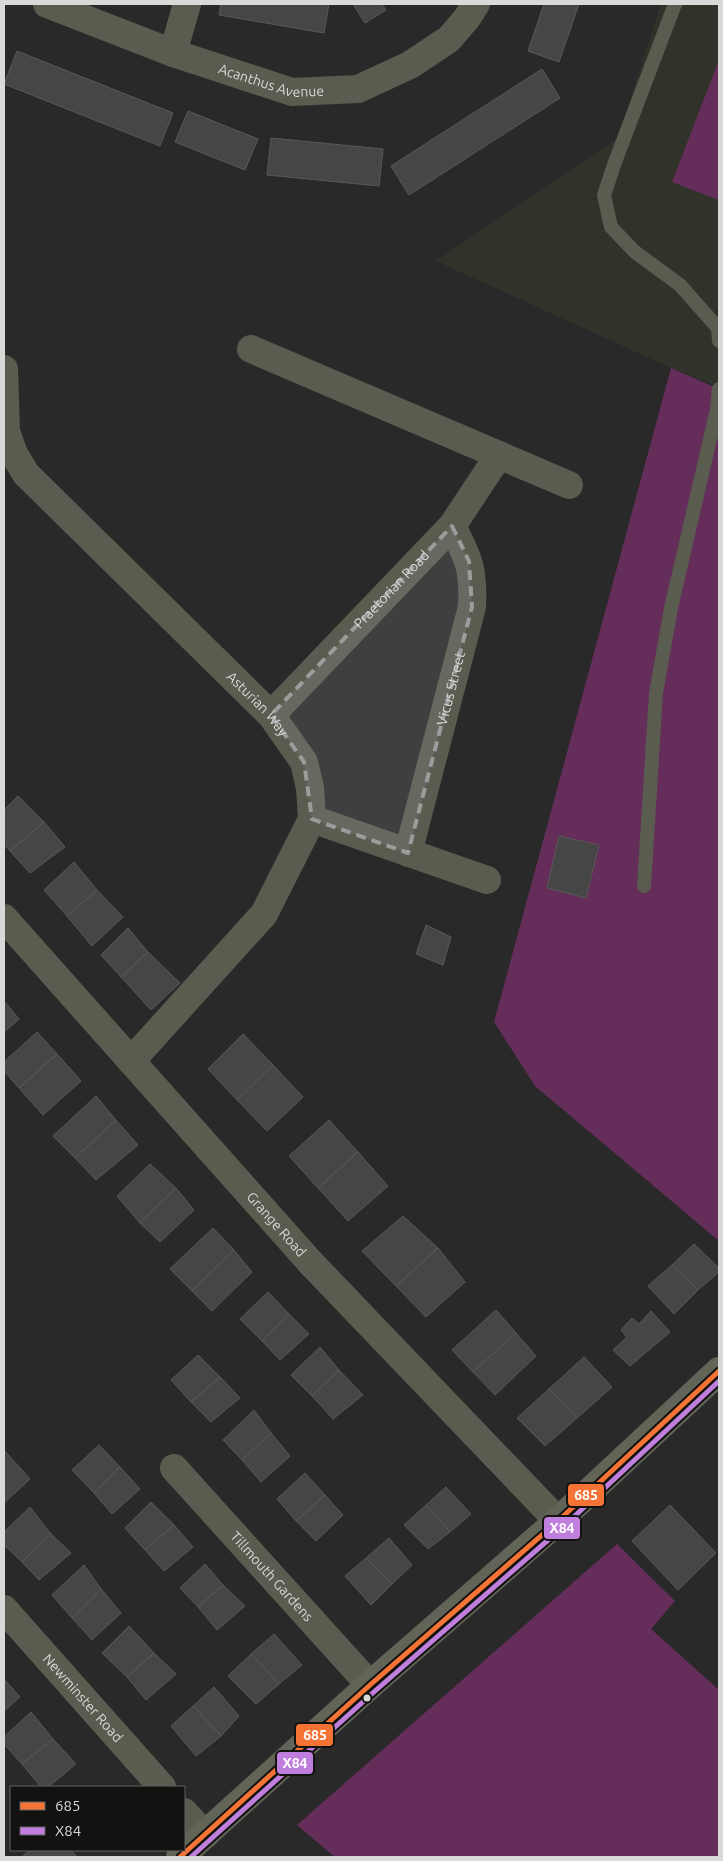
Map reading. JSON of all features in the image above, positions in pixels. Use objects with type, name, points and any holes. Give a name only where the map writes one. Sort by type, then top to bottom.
[{"type":"main road","points":[[180,1857],[370,1685],[558,1521],[719,1371]]},
{"type":"street","name":"Acanthus Avenue","points":[[47,4],[173,53],[292,92],[358,89],[410,65],[449,39],[476,4]]},
{"type":"street","points":[[173,53],[186,4]]},
{"type":"street","points":[[251,349],[569,485]]},
{"type":"street","name":"Asturian Way","points":[[4,369],[6,431],[14,454],[26,474],[271,715],[304,762],[310,788],[312,819]]},
{"type":"street","name":"Praetorian Road","points":[[271,715],[452,526],[499,455]]},
{"type":"street","name":"Vicus Street","points":[[408,853],[472,607],[473,583],[469,561],[452,526]]},
{"type":"street","points":[[131,1061],[264,914],[312,819],[487,880]]},
{"type":"street","name":"Grange Road","points":[[4,918],[310,1262],[558,1521]]},
{"type":"street","name":"Tillmouth Gardens","points":[[174,1468],[370,1685]]},
{"type":"street","name":"Newminster Road","points":[[4,1610],[161,1786]]},
{"type":"street","points":[[185,1813],[204,1835]]},
{"type":"lane","points":[[675,4],[604,195],[610,227],[635,252],[680,285],[718,328],[719,340]]},
{"type":"lane","points":[[644,886],[656,693],[671,608],[717,409],[719,389]]},
{"type":"highlighted area","points":[[452,526],[469,561],[472,607],[408,853],[312,819],[304,762],[271,715]]},
{"type":"shaded area","points":[[661,4],[719,4],[719,387],[671,368],[436,261],[618,138]]},
{"type":"shaded area","points":[[719,60],[719,200],[672,182]]},
{"type":"shaded area","points":[[671,368],[719,389],[719,1241],[535,1086],[494,1022]]},
{"type":"shaded area","points":[[617,1544],[675,1601],[651,1629],[719,1690],[719,1857],[335,1857],[297,1825]]},
{"type":"building","points":[[221,4],[329,4],[324,33],[219,15]]},
{"type":"building","points":[[353,4],[382,4],[386,10],[365,23]]},
{"type":"building","points":[[544,4],[579,4],[559,62],[528,51]]},
{"type":"building","points":[[17,51],[173,113],[160,146],[4,84]]},
{"type":"building","points":[[542,69],[560,98],[409,195],[391,166]]},
{"type":"building","points":[[188,111],[258,139],[245,170],[175,142]]},
{"type":"building","points":[[271,138],[383,149],[379,186],[267,175]]},
{"type":"building","points":[[18,796],[44,822],[10,851],[4,844],[4,810]]},
{"type":"building","points":[[44,822],[65,847],[30,873],[10,851]]},
{"type":"building","points":[[559,836],[599,845],[586,898],[547,888]]},
{"type":"building","points":[[74,862],[97,890],[67,916],[44,890]]},
{"type":"building","points":[[97,890],[123,917],[92,946],[67,916]]},
{"type":"building","points":[[426,925],[451,937],[443,965],[416,954]]},
{"type":"building","points":[[128,928],[148,952],[121,977],[101,955]]},
{"type":"building","points":[[148,952],[180,983],[151,1010],[121,977]]},
{"type":"building","points":[[4,1001],[19,1019],[4,1032]]},
{"type":"building","points":[[37,1032],[57,1054],[19,1088],[4,1071],[4,1062]]},
{"type":"building","points":[[243,1034],[273,1065],[237,1100],[208,1069]]},
{"type":"building","points":[[57,1054],[81,1081],[43,1115],[19,1088]]},
{"type":"building","points":[[273,1065],[303,1097],[267,1131],[237,1100]]},
{"type":"building","points":[[96,1096],[116,1120],[75,1158],[53,1136]]},
{"type":"building","points":[[116,1120],[138,1145],[96,1180],[75,1158]]},
{"type":"building","points":[[329,1120],[358,1152],[318,1188],[289,1156]]},
{"type":"building","points":[[358,1152],[388,1186],[348,1221],[318,1188]]},
{"type":"building","points":[[150,1164],[176,1188],[140,1223],[117,1196]]},
{"type":"building","points":[[176,1188],[194,1210],[160,1242],[140,1223]]},
{"type":"building","points":[[403,1216],[438,1248],[396,1286],[362,1251]]},
{"type":"building","points":[[213,1228],[234,1250],[192,1291],[170,1269]]},
{"type":"building","points":[[694,1244],[719,1268],[719,1272],[698,1290],[672,1265]]},
{"type":"building","points":[[438,1248],[465,1282],[426,1317],[396,1286]]},
{"type":"building","points":[[234,1250],[252,1272],[212,1311],[192,1291]]},
{"type":"building","points":[[672,1265],[698,1290],[674,1314],[648,1286]]},
{"type":"building","points":[[268,1292],[289,1314],[262,1341],[240,1319]]},
{"type":"building","points":[[496,1310],[516,1333],[473,1372],[452,1350]]},
{"type":"building","points":[[651,1311],[670,1332],[630,1366],[613,1350],[627,1337],[621,1330],[632,1318],[639,1324]]},
{"type":"building","points":[[289,1314],[309,1334],[280,1360],[262,1341]]},
{"type":"building","points":[[516,1333],[536,1356],[495,1395],[473,1372]]},
{"type":"building","points":[[320,1347],[339,1370],[312,1396],[291,1375]]},
{"type":"building","points":[[198,1355],[220,1377],[191,1402],[171,1380]]},
{"type":"building","points":[[584,1357],[612,1387],[577,1418],[549,1389]]},
{"type":"building","points":[[339,1370],[363,1395],[333,1419],[312,1396]]},
{"type":"building","points":[[220,1377],[240,1398],[211,1422],[191,1402]]},
{"type":"building","points":[[549,1389],[577,1418],[545,1446],[517,1418]]},
{"type":"building","points":[[254,1410],[271,1433],[242,1460],[223,1440]]},
{"type":"building","points":[[271,1433],[290,1456],[261,1482],[242,1460]]},
{"type":"building","points":[[99,1445],[120,1467],[94,1493],[72,1470]]},
{"type":"building","points":[[4,1450],[30,1479],[4,1503]]},
{"type":"building","points":[[120,1467],[140,1489],[112,1514],[94,1493]]},
{"type":"building","points":[[305,1473],[325,1495],[296,1521],[277,1499]]},
{"type":"building","points":[[446,1487],[471,1514],[450,1532],[426,1505]]},
{"type":"building","points":[[325,1495],[343,1515],[316,1541],[296,1521]]},
{"type":"building","points":[[151,1502],[174,1525],[145,1550],[125,1528]]},
{"type":"building","points":[[426,1505],[450,1532],[428,1549],[404,1525]]},
{"type":"building","points":[[670,1505],[716,1553],[678,1590],[632,1541]]},
{"type":"building","points":[[30,1507],[50,1533],[22,1562],[4,1545],[4,1532]]},
{"type":"building","points":[[174,1525],[193,1547],[164,1571],[145,1550]]},
{"type":"building","points":[[50,1533],[71,1553],[39,1580],[22,1562]]},
{"type":"building","points":[[389,1538],[412,1565],[392,1584],[366,1558]]},
{"type":"building","points":[[366,1558],[392,1584],[371,1605],[345,1576]]},
{"type":"building","points":[[205,1564],[223,1585],[198,1607],[180,1588]]},
{"type":"building","points":[[84,1565],[101,1589],[72,1618],[52,1595]]},
{"type":"building","points":[[223,1585],[245,1606],[217,1630],[198,1607]]},
{"type":"building","points":[[101,1589],[121,1613],[92,1640],[72,1618]]},
{"type":"building","points":[[129,1626],[154,1653],[127,1677],[102,1653]]},
{"type":"building","points":[[274,1634],[302,1665],[279,1684],[251,1654]]},
{"type":"building","points":[[154,1653],[176,1674],[146,1700],[127,1677]]},
{"type":"building","points":[[251,1654],[279,1684],[256,1704],[228,1676]]},
{"type":"building","points":[[4,1679],[20,1697],[4,1711]]},
{"type":"building","points":[[214,1687],[239,1716],[221,1736],[193,1706]]},
{"type":"building","points":[[193,1706],[221,1736],[196,1756],[171,1726]]},
{"type":"building","points":[[31,1712],[53,1739],[22,1764],[4,1744],[4,1737]]},
{"type":"building","points":[[53,1739],[76,1764],[49,1786],[40,1786],[22,1764]]},
{"type":"building","points":[[29,1851],[72,1851],[77,1857],[22,1857]]},
{"type":"transit line","name":"685","points":[[180,1857],[370,1685],[558,1521],[719,1371]]},
{"type":"transit line","name":"X84","points":[[191,1857],[375,1691],[563,1527],[719,1381]]}]
